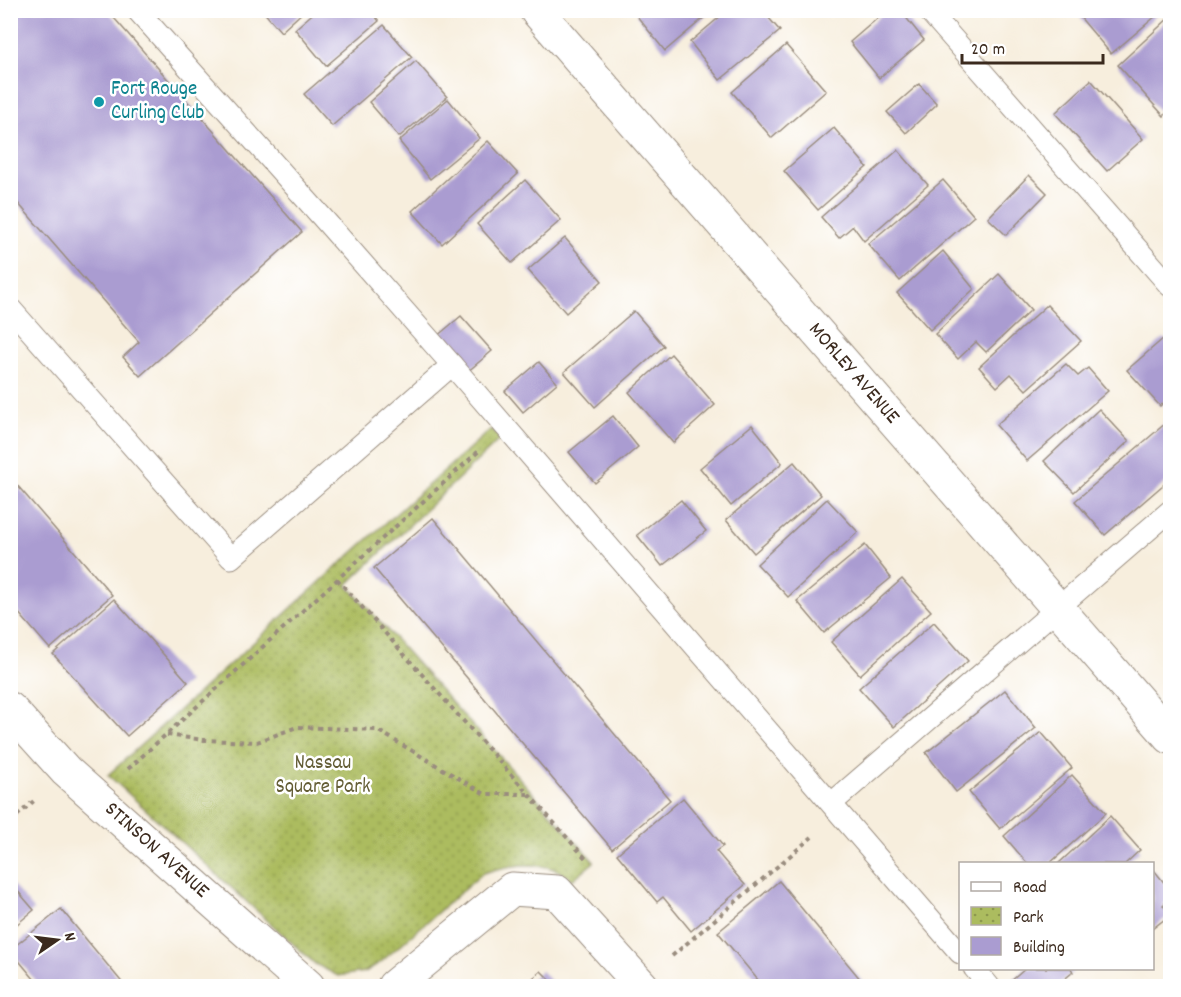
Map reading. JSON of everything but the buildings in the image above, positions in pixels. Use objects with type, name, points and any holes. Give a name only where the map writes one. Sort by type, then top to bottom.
[{"type":"street","name":"MORLEY AVENUE","points":[[536,10],[1170,737]]},
{"type":"street","name":"STINSON AVENUE","points":[[10,709],[66,771],[308,987]]},
{"type":"street","points":[[394,987],[512,890],[557,892],[642,987]]},
{"type":"lane","points":[[137,10],[452,366],[959,952]]},
{"type":"lane","points":[[928,10],[1170,286]]},
{"type":"lane","points":[[10,308],[231,558],[452,366]]},
{"type":"lane","points":[[836,808],[1058,608],[1170,511]]},
{"type":"lane","points":[[975,970],[989,987]]},
{"type":"path","points":[[124,772],[505,427]]},
{"type":"path","points":[[338,579],[595,869]]},
{"type":"path","points":[[166,735],[204,740],[257,742],[297,727],[377,730],[485,794],[528,794]]},
{"type":"path","points":[[671,957],[836,808]]},
{"type":"green space","name":"Nassau Square Park","points":[[491,429],[502,437],[347,585],[594,862],[572,880],[552,868],[529,865],[506,867],[483,873],[381,962],[365,972],[338,976],[315,964],[108,775]]},
{"type":"place","name":"Fort Rouge Curling Club","points":[[99,102]]}]
